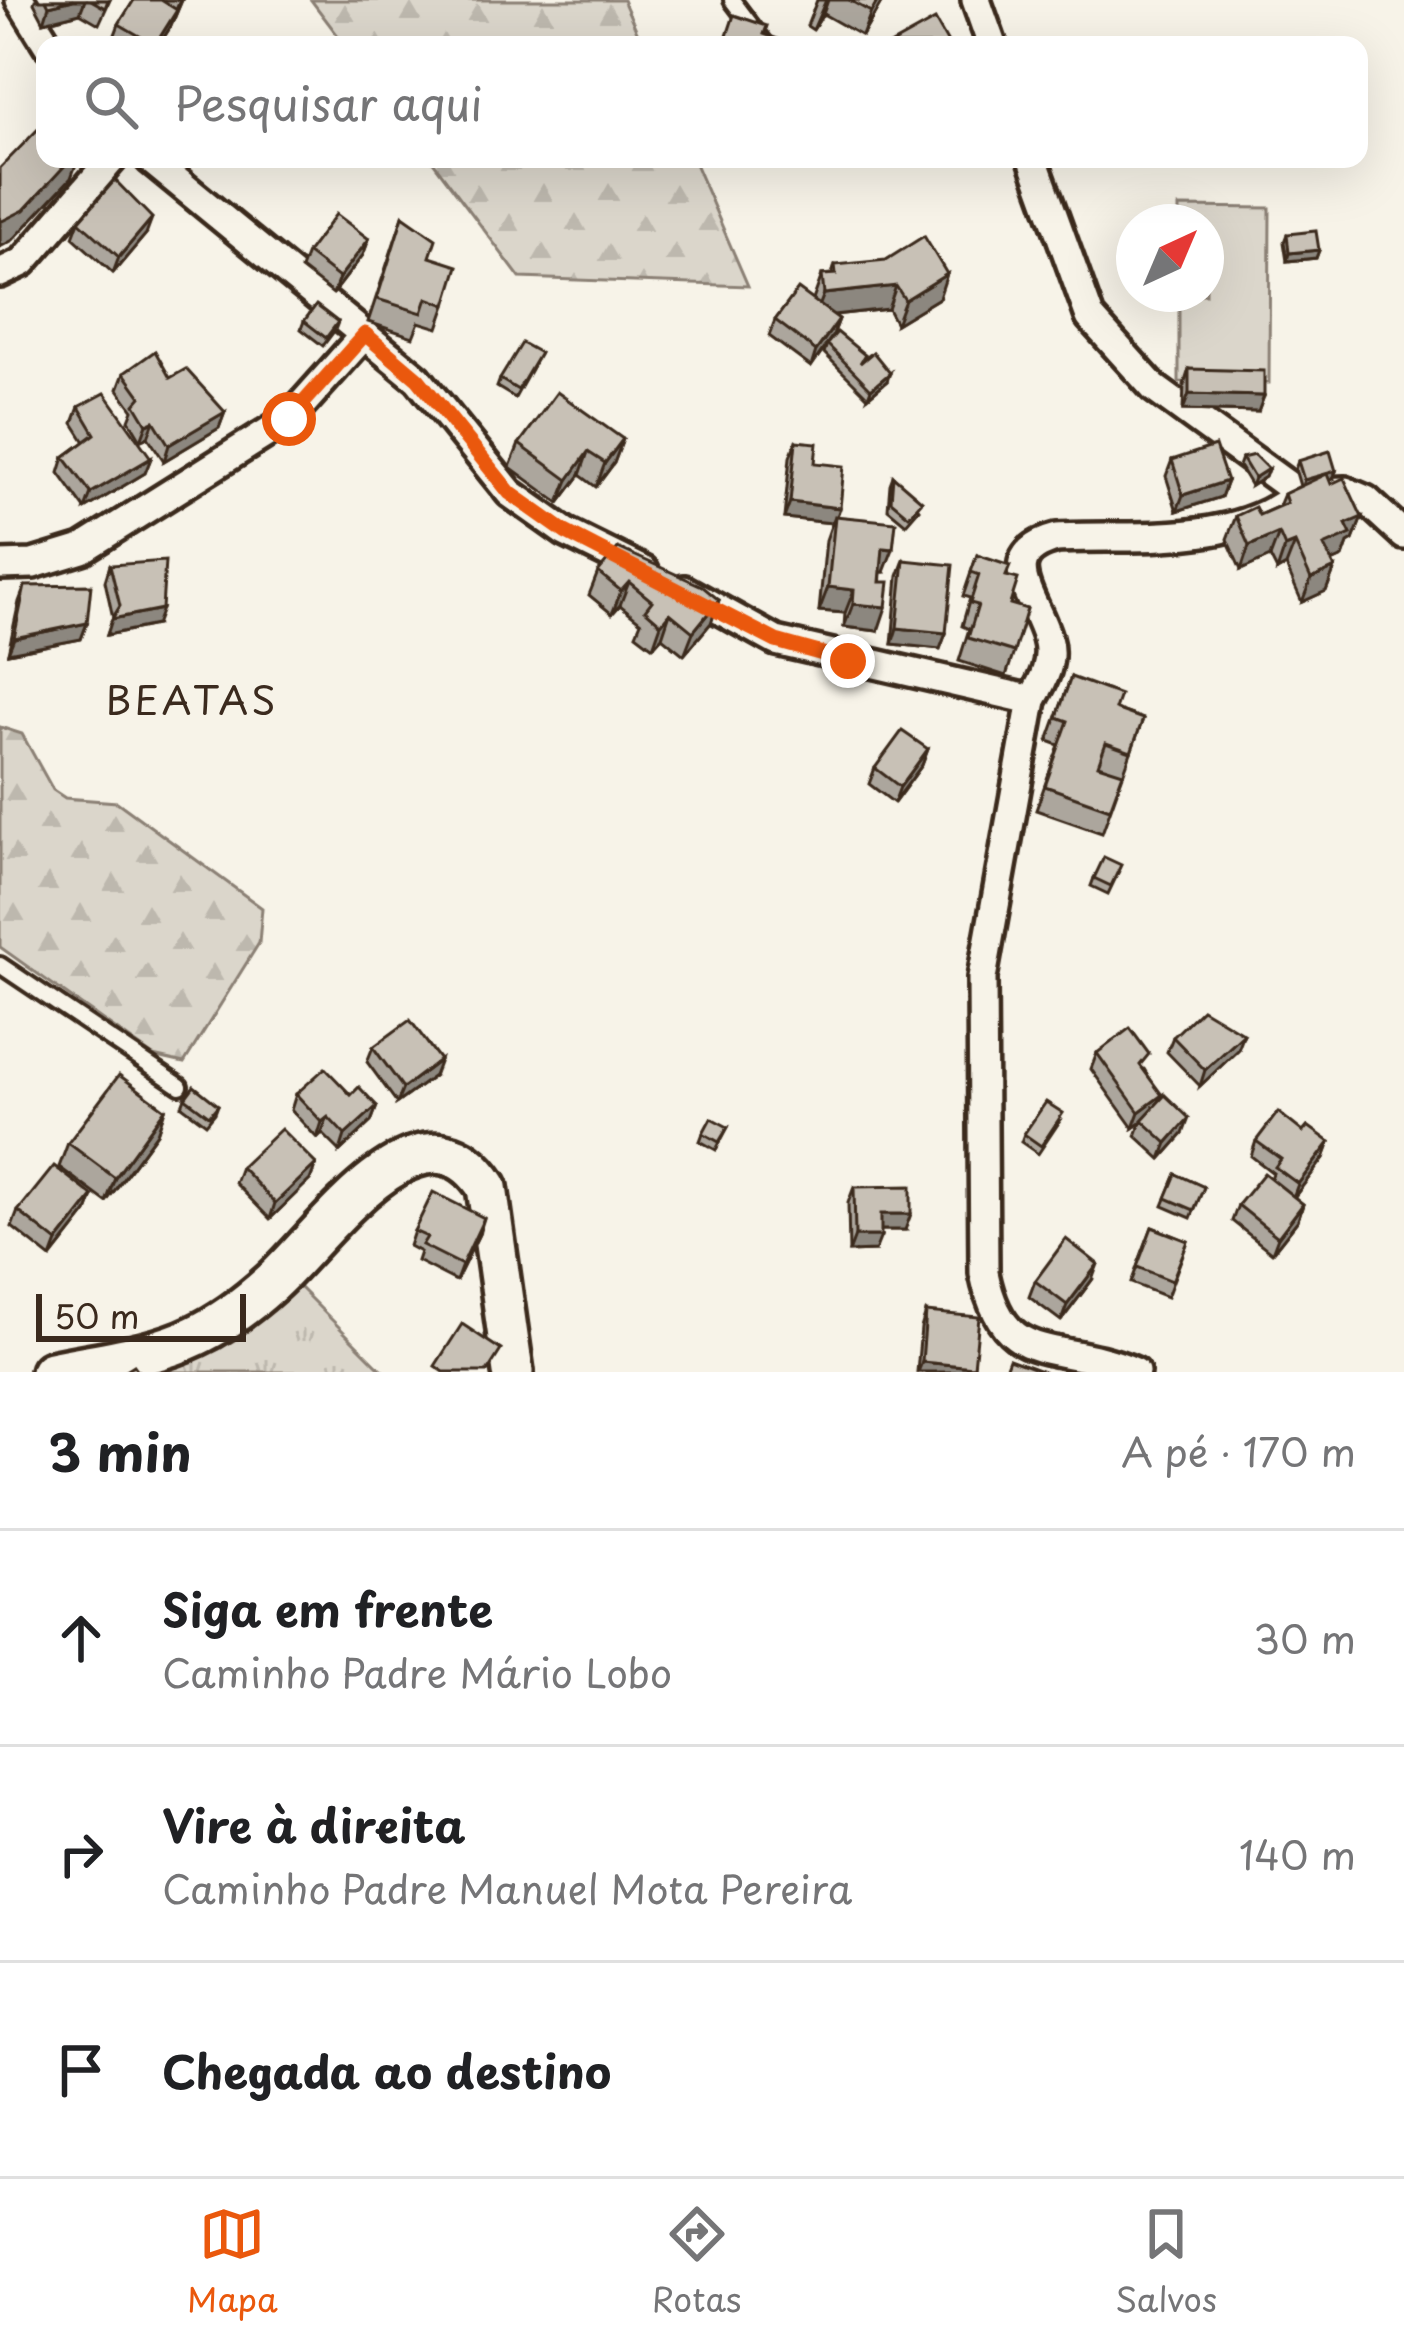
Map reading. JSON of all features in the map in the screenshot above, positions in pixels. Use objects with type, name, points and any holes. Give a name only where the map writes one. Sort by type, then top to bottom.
[{"type":"main road","points":[[51,1372],[195,1336],[269,1286],[377,1177],[408,1158],[435,1153],[475,1169],[487,1187],[513,1372]]},
{"type":"street","points":[[20,0],[42,36]]},
{"type":"street","points":[[976,0],[989,36]]},
{"type":"street","points":[[0,273],[22,262],[104,168]]},
{"type":"street","points":[[161,168],[418,379],[510,493],[565,532],[776,641],[1032,700]]},
{"type":"street","points":[[1036,168],[1090,317],[1181,413],[1250,453],[1298,493]]},
{"type":"street","points":[[0,566],[33,564],[82,549],[289,419],[365,334]]},
{"type":"street","points":[[1135,1372],[1034,1355],[1006,1338],[990,1312],[984,1273],[982,978],[1032,700],[1049,665],[1048,640],[1022,580],[1023,563],[1039,543],[1217,530],[1249,521],[1298,493],[1345,491],[1366,500],[1404,535]]},
{"type":"lane","points":[[732,0],[759,36]]},
{"type":"lane","points":[[0,965],[181,1086]]},
{"type":"green space","points":[[311,0],[623,0],[639,36],[338,36]]},
{"type":"green space","points":[[438,168],[697,168],[748,286],[520,278]]},
{"type":"green space","points":[[1224,207],[1270,208],[1269,383],[1179,382],[1179,312],[1224,312]]},
{"type":"green space","points":[[0,727],[22,734],[53,790],[65,798],[117,802],[262,908],[259,943],[184,1063],[153,1056],[0,947]]},
{"type":"green space","points":[[290,1278],[384,1372],[141,1372]]},
{"type":"building","points":[[134,0],[161,0],[177,10],[161,36],[140,36],[119,24]]},
{"type":"building","points":[[849,0],[878,0],[871,12]]},
{"type":"building","points":[[734,15],[767,26],[764,34],[770,36],[727,36]]},
{"type":"building","points":[[935,20],[944,36],[906,36]]},
{"type":"building","points":[[36,131],[36,168],[63,168],[24,210],[0,222],[0,168]]},
{"type":"building","points":[[115,180],[152,218],[119,257],[79,221]]},
{"type":"building","points":[[336,214],[369,239],[339,278],[307,253]]},
{"type":"building","points":[[403,216],[436,239],[430,257],[458,266],[446,305],[427,298],[422,313],[377,299]]},
{"type":"building","points":[[1316,231],[1319,250],[1289,253],[1287,234]]},
{"type":"building","points":[[924,236],[947,274],[905,300],[896,286],[824,294],[822,275],[836,274],[835,265],[886,260]]},
{"type":"building","points":[[798,289],[839,319],[816,351],[775,320]]},
{"type":"building","points":[[316,305],[338,322],[326,338],[304,321]]},
{"type":"building","points":[[837,332],[865,355],[860,363],[873,352],[890,373],[871,389],[827,344]]},
{"type":"building","points":[[522,343],[540,353],[518,390],[500,379]]},
{"type":"building","points":[[155,351],[170,378],[186,369],[225,412],[169,445],[154,421],[147,424],[135,404],[141,397],[124,373]]},
{"type":"building","points":[[1189,369],[1264,371],[1264,396],[1189,394]]},
{"type":"building","points":[[557,392],[623,439],[605,463],[588,452],[568,480],[519,444]]},
{"type":"building","points":[[105,393],[151,458],[91,493],[64,457],[95,434],[79,407]]},
{"type":"building","points":[[796,441],[817,443],[815,463],[844,466],[840,508],[790,502]]},
{"type":"building","points":[[1215,446],[1227,481],[1183,495],[1172,460]]},
{"type":"building","points":[[1330,451],[1336,471],[1304,480],[1298,461]]},
{"type":"building","points":[[1254,455],[1268,469],[1254,478],[1242,458]]},
{"type":"building","points":[[1327,474],[1331,484],[1344,478],[1362,517],[1346,524],[1351,534],[1324,546],[1335,568],[1311,579],[1295,543],[1285,547],[1279,533],[1249,546],[1236,516],[1255,507],[1259,515],[1287,503],[1284,494]]},
{"type":"building","points":[[893,476],[922,501],[909,516],[891,501]]},
{"type":"building","points":[[835,516],[896,522],[893,549],[883,548],[880,582],[889,582],[886,607],[853,604],[854,590],[828,587]]},
{"type":"building","points":[[618,548],[702,586],[719,600],[693,632],[670,613],[661,624],[645,610],[652,601],[629,582],[621,591],[598,572]]},
{"type":"building","points":[[977,555],[1010,566],[1006,576],[1018,579],[1010,604],[1027,609],[1014,652],[968,638],[978,605],[970,603],[979,575],[971,572]]},
{"type":"building","points":[[904,560],[953,565],[946,633],[897,628]]},
{"type":"building","points":[[165,561],[162,609],[112,619],[120,606],[110,565]]},
{"type":"building","points":[[91,585],[87,623],[14,638],[25,586]]},
{"type":"building","points":[[1071,677],[1120,695],[1115,709],[1143,719],[1131,752],[1106,743],[1098,765],[1123,773],[1110,809],[1045,786],[1068,721],[1057,717]]},
{"type":"building","points":[[902,731],[928,749],[900,787],[875,768]]},
{"type":"building","points":[[1104,857],[1121,865],[1111,886],[1094,878]]},
{"type":"building","points":[[1202,1009],[1244,1034],[1205,1070],[1173,1037]]},
{"type":"building","points":[[410,1020],[440,1060],[403,1088],[373,1047]]},
{"type":"building","points":[[1130,1028],[1149,1054],[1140,1065],[1162,1095],[1139,1112],[1097,1053]]},
{"type":"building","points":[[325,1068],[351,1095],[359,1087],[377,1106],[345,1135],[328,1117],[322,1122],[296,1094]]},
{"type":"building","points":[[119,1075],[165,1109],[115,1178],[68,1143]]},
{"type":"building","points":[[194,1086],[218,1105],[209,1116],[185,1098]]},
{"type":"building","points":[[1165,1095],[1189,1118],[1167,1143],[1142,1120]]},
{"type":"building","points":[[1046,1102],[1063,1113],[1041,1146],[1024,1134]]},
{"type":"building","points":[[1278,1112],[1303,1132],[1308,1126],[1330,1142],[1298,1184],[1275,1167],[1281,1159],[1256,1141]]},
{"type":"building","points":[[711,1118],[728,1127],[719,1142],[703,1133]]},
{"type":"building","points":[[281,1129],[316,1164],[275,1203],[241,1167]]},
{"type":"building","points":[[54,1166],[93,1196],[57,1242],[18,1211]]},
{"type":"building","points":[[1264,1173],[1303,1204],[1278,1237],[1238,1205]]},
{"type":"building","points":[[1176,1174],[1204,1187],[1194,1210],[1166,1198]]},
{"type":"building","points":[[911,1186],[911,1214],[881,1214],[881,1236],[855,1236],[854,1187]]},
{"type":"building","points":[[433,1192],[484,1218],[462,1265],[422,1245],[427,1237],[414,1231]]},
{"type":"building","points":[[1152,1227],[1188,1241],[1172,1281],[1137,1267]]},
{"type":"building","points":[[1066,1239],[1098,1264],[1067,1305],[1035,1281]]},
{"type":"building","points":[[926,1312],[979,1317],[974,1367],[922,1362]]},
{"type":"building","points":[[462,1324],[501,1350],[487,1372],[444,1372],[435,1366]]},
{"type":"building","points":[[1009,1359],[1044,1372],[1004,1372]]},
{"type":"district","name":"BEATAS","points":[[192,698]]},
{"type":"route","points":[[289,419],[365,334],[418,379],[469,448],[510,493],[565,532],[776,641],[848,661]]}]
